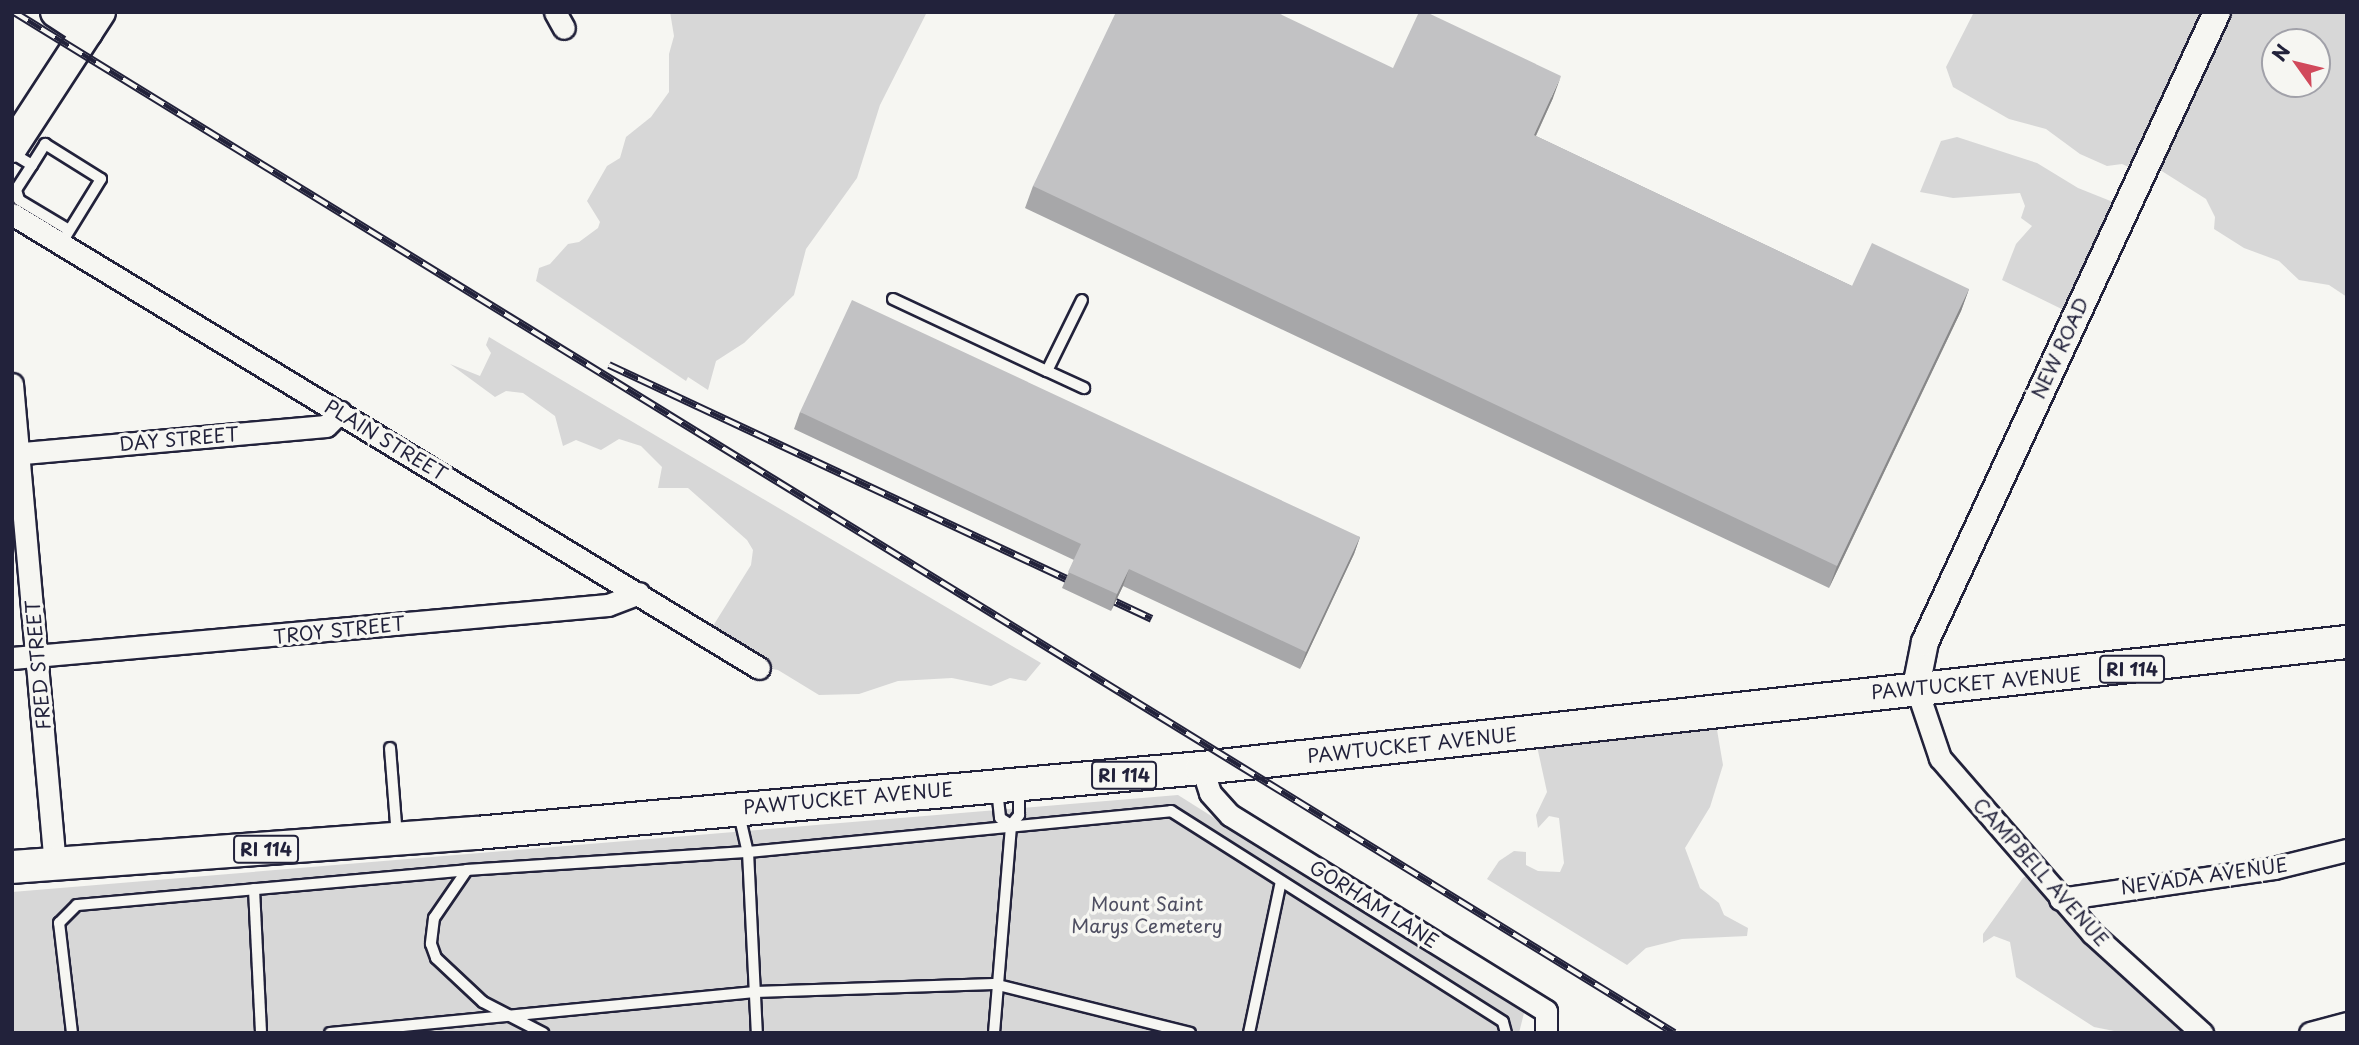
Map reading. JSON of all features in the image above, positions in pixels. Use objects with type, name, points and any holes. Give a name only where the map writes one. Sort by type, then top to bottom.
[{"type":"main road","points":[[19,155],[94,22],[56,12]]},
{"type":"main road","name":"PAWTUCKET AVENUE","points":[[398,838],[1202,768],[1916,687],[2130,669],[2347,642]]},
{"type":"main road","name":"RI 114","points":[[12,867],[398,838]]},
{"type":"street","name":"NEW ROAD","points":[[1916,687],[1925,642],[2217,12]]},
{"type":"street","name":"PLAIN STREET","points":[[21,214],[65,237],[340,412],[759,668]]},
{"type":"street","name":"FRED STREET","points":[[12,384],[15,453],[37,656],[55,863]]},
{"type":"street","name":"DAY STREET","points":[[15,453],[326,426],[340,412]]},
{"type":"street","name":"TROY STREET","points":[[12,658],[608,606],[639,593]]},
{"type":"street","name":"CAMPBELL AVENUE","points":[[1916,687],[1940,758],[2060,899],[2202,1033]]},
{"type":"street","name":"GORHAM LANE","points":[[1202,768],[1210,793],[1230,815],[1546,1011],[1546,1033]]},
{"type":"street","name":"NEVADA AVENUE","points":[[2060,899],[2274,868],[2347,849]]},
{"type":"street","points":[[2311,1033],[2347,1023]]},
{"type":"lane","points":[[21,214],[14,188],[19,155],[46,144],[101,179],[65,237]]},
{"type":"lane","points":[[893,299],[1084,388]]},
{"type":"lane","points":[[1047,370],[1082,300]]},
{"type":"lane","points":[[390,748],[398,838]]},
{"type":"lane","points":[[1008,785],[1000,818],[1011,825]]},
{"type":"lane","points":[[994,1033],[994,984],[1011,825],[1020,815],[1008,785]]},
{"type":"lane","points":[[738,807],[741,840],[748,852],[757,1033]]},
{"type":"lane","points":[[72,1033],[59,923],[65,913],[77,905],[467,870],[748,852],[1171,811],[1503,1022],[1506,1033]]},
{"type":"lane","points":[[467,870],[433,918],[431,944],[436,958],[456,981],[509,1016],[543,1033]]},
{"type":"lane","points":[[1249,1033],[1282,881]]},
{"type":"lane","points":[[254,889],[261,1033]]},
{"type":"lane","points":[[330,1033],[755,992],[994,984],[1190,1033]]},
{"type":"green space","points":[[670,12],[927,12],[880,105],[857,178],[806,249],[794,295],[744,343],[716,361],[708,390],[688,377],[686,381],[536,281],[539,268],[550,264],[568,244],[579,242],[598,228],[600,222],[587,201],[607,166],[620,158],[626,137],[651,117],[669,92],[669,54],[674,36]]},
{"type":"green space","points":[[1974,12],[2347,12],[2347,297],[2329,285],[2299,280],[2279,261],[2244,248],[2214,229],[2215,217],[2206,199],[2157,168],[2149,176],[2122,164],[2107,166],[2080,154],[2046,129],[2009,119],[1953,87],[1946,67]]},
{"type":"green space","points":[[1957,137],[2037,163],[2078,188],[2133,210],[2080,318],[2002,280],[2016,244],[2032,226],[2021,218],[2025,206],[2020,193],[1953,198],[1920,192],[1941,141]]},
{"type":"green space","points":[[489,337],[1041,663],[1026,681],[1010,678],[991,686],[952,678],[898,681],[859,694],[819,695],[778,670],[761,667],[708,634],[751,565],[753,550],[747,540],[688,488],[658,488],[662,467],[641,446],[619,439],[601,450],[576,440],[563,446],[555,416],[523,393],[506,391],[495,397],[450,364],[480,376],[491,353],[486,345]]},
{"type":"green space","points":[[1715,718],[1723,765],[1710,807],[1685,848],[1700,888],[1719,903],[1724,915],[1748,928],[1747,936],[1682,939],[1646,948],[1627,965],[1487,879],[1499,861],[1514,851],[1526,852],[1526,865],[1538,871],[1560,872],[1564,863],[1559,818],[1549,816],[1538,828],[1536,815],[1547,792],[1535,737]]},
{"type":"green space","name":"Mount Saint Marys Cemetery","points":[[1178,795],[1524,1013],[1519,1033],[12,1033],[12,892]]},
{"type":"green space","points":[[2034,871],[2192,1033],[2124,1033],[2094,1027],[2016,977],[2010,942],[1994,936],[1983,943],[1983,934],[2023,878]]},
{"type":"building","points":[[1116,12],[1276,12],[1393,68],[1419,12],[1426,12],[1561,76],[1534,135],[1852,286],[1872,243],[1969,289],[1837,566],[1033,186]]},
{"type":"building","points":[[852,300],[1360,537],[1306,652],[1129,569],[1117,594],[1068,572],[1081,544],[800,412]]},
{"type":"railway","points":[[14,12],[1674,1033]]},
{"type":"railway","points":[[609,365],[1152,619]]}]
